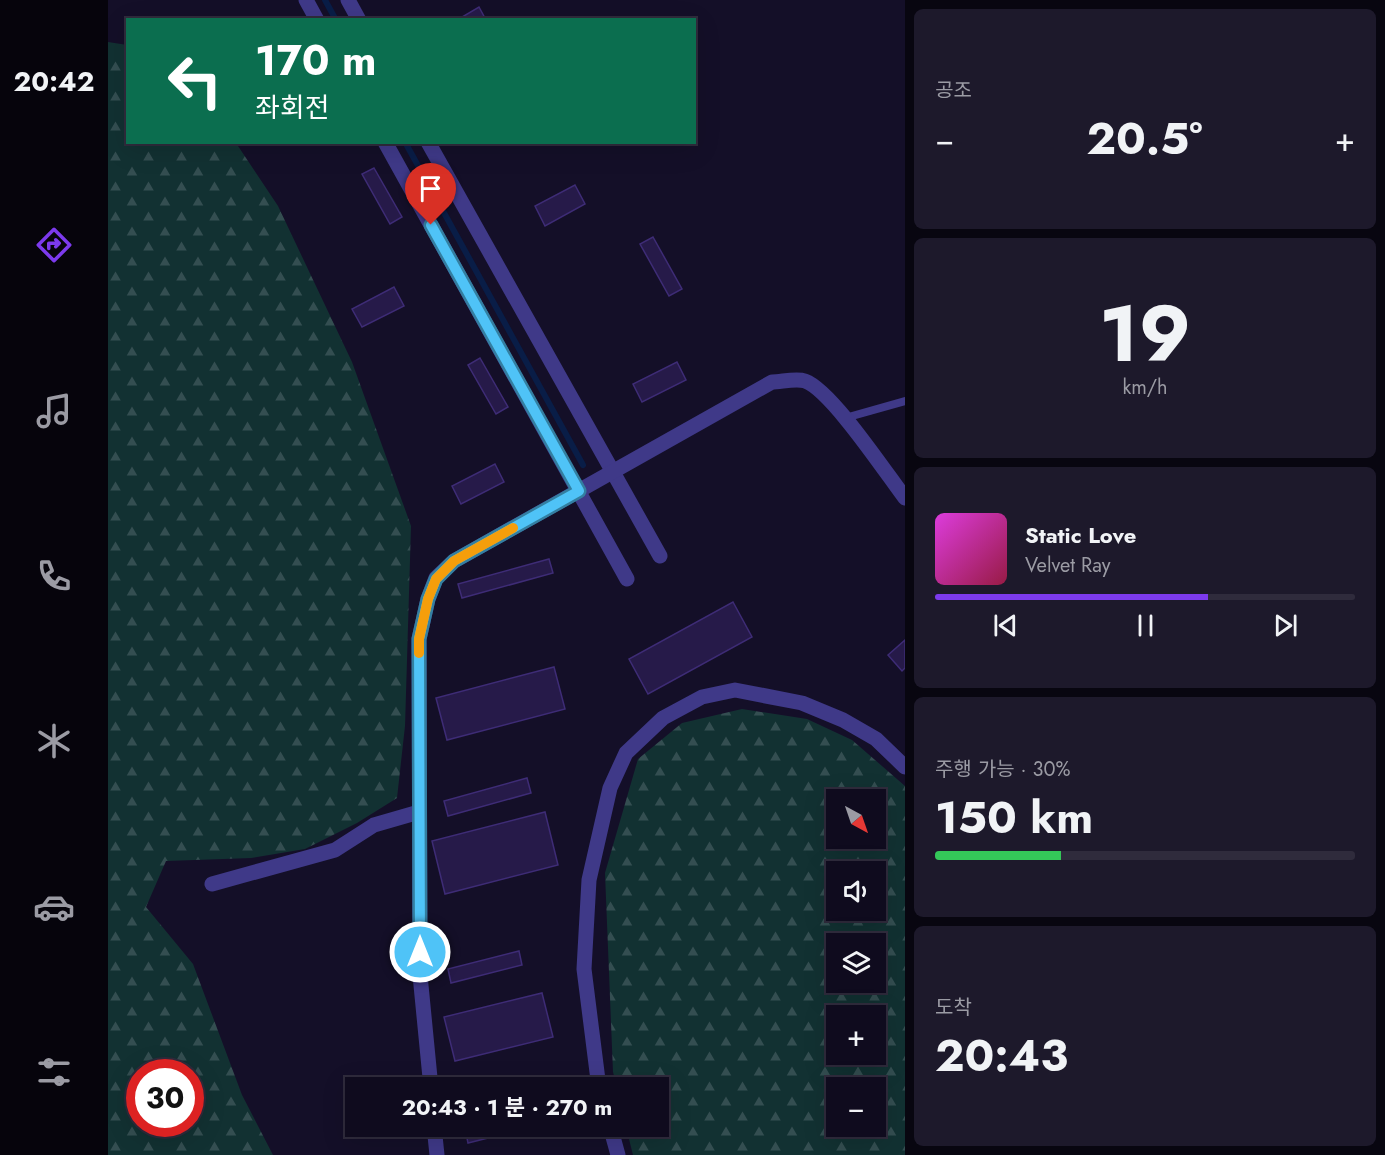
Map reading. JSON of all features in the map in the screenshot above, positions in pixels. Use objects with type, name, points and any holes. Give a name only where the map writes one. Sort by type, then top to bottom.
[{"type":"street","points":[[306,0],[316,18]]},
{"type":"street","points":[[348,0],[358,18]]},
{"type":"street","points":[[386,144],[627,579]]},
{"type":"street","points":[[429,144],[660,556]]},
{"type":"street","points":[[430,1077],[420,975],[419,639],[428,599],[436,579],[454,561],[772,382],[804,381],[823,393],[845,418],[905,498]]},
{"type":"street","points":[[598,1077],[584,969],[589,880],[610,788],[626,753],[663,718],[702,697],[735,690],[802,702],[843,720],[876,739],[905,767]]},
{"type":"street","points":[[212,884],[335,850],[374,825],[419,812]]},
{"type":"street","points":[[435,1137],[437,1155]]},
{"type":"street","points":[[613,1137],[618,1155]]},
{"type":"lane","points":[[845,418],[905,401]]},
{"type":"green space","points":[[108,42],[126,45],[126,144],[237,144],[278,206],[352,362],[411,526],[405,726],[397,798],[357,823],[305,849],[251,858],[166,861],[146,907],[193,964],[242,1095],[273,1155],[108,1155]]},
{"type":"green space","points":[[742,709],[807,719],[852,740],[905,786],[905,1155],[633,1155],[628,1137],[669,1137],[669,1077],[614,1077],[613,1072],[605,873],[638,759],[682,723]]},
{"type":"building","points":[[479,7],[485,18],[460,18]]},
{"type":"building","points":[[374,168],[402,217],[390,224],[362,174]]},
{"type":"building","points":[[575,185],[585,204],[545,226],[535,206]]},
{"type":"building","points":[[653,237],[682,289],[669,296],[640,244]]},
{"type":"building","points":[[394,287],[404,306],[362,327],[352,309]]},
{"type":"building","points":[[480,358],[508,407],[496,414],[468,365]]},
{"type":"building","points":[[677,362],[686,380],[642,402],[633,384]]},
{"type":"building","points":[[495,464],[504,482],[461,504],[452,486]]},
{"type":"building","points":[[549,559],[553,573],[462,598],[458,584]]},
{"type":"building","points":[[733,602],[752,637],[648,694],[629,659]]},
{"type":"building","points":[[905,640],[905,668],[902,671],[888,655]]},
{"type":"building","points":[[554,667],[565,709],[447,740],[436,698]]},
{"type":"building","points":[[527,778],[531,793],[448,816],[444,801]]},
{"type":"building","points":[[545,812],[558,865],[445,894],[432,841]]},
{"type":"building","points":[[519,951],[522,965],[451,983],[448,969]]},
{"type":"building","points":[[542,993],[553,1037],[455,1061],[444,1017]]},
{"type":"building","points":[[467,1137],[492,1137],[468,1143]]},
{"type":"waterway","points":[[325,0],[335,18]]},
{"type":"waterway","points":[[406,144],[583,465]]},
{"type":"slow traffic","points":[[419,653],[419,639],[428,599],[436,579],[454,561],[513,528]]},
{"type":"route","points":[[420,952],[419,639],[428,599],[436,579],[454,561],[579,491],[431,225]]}]
